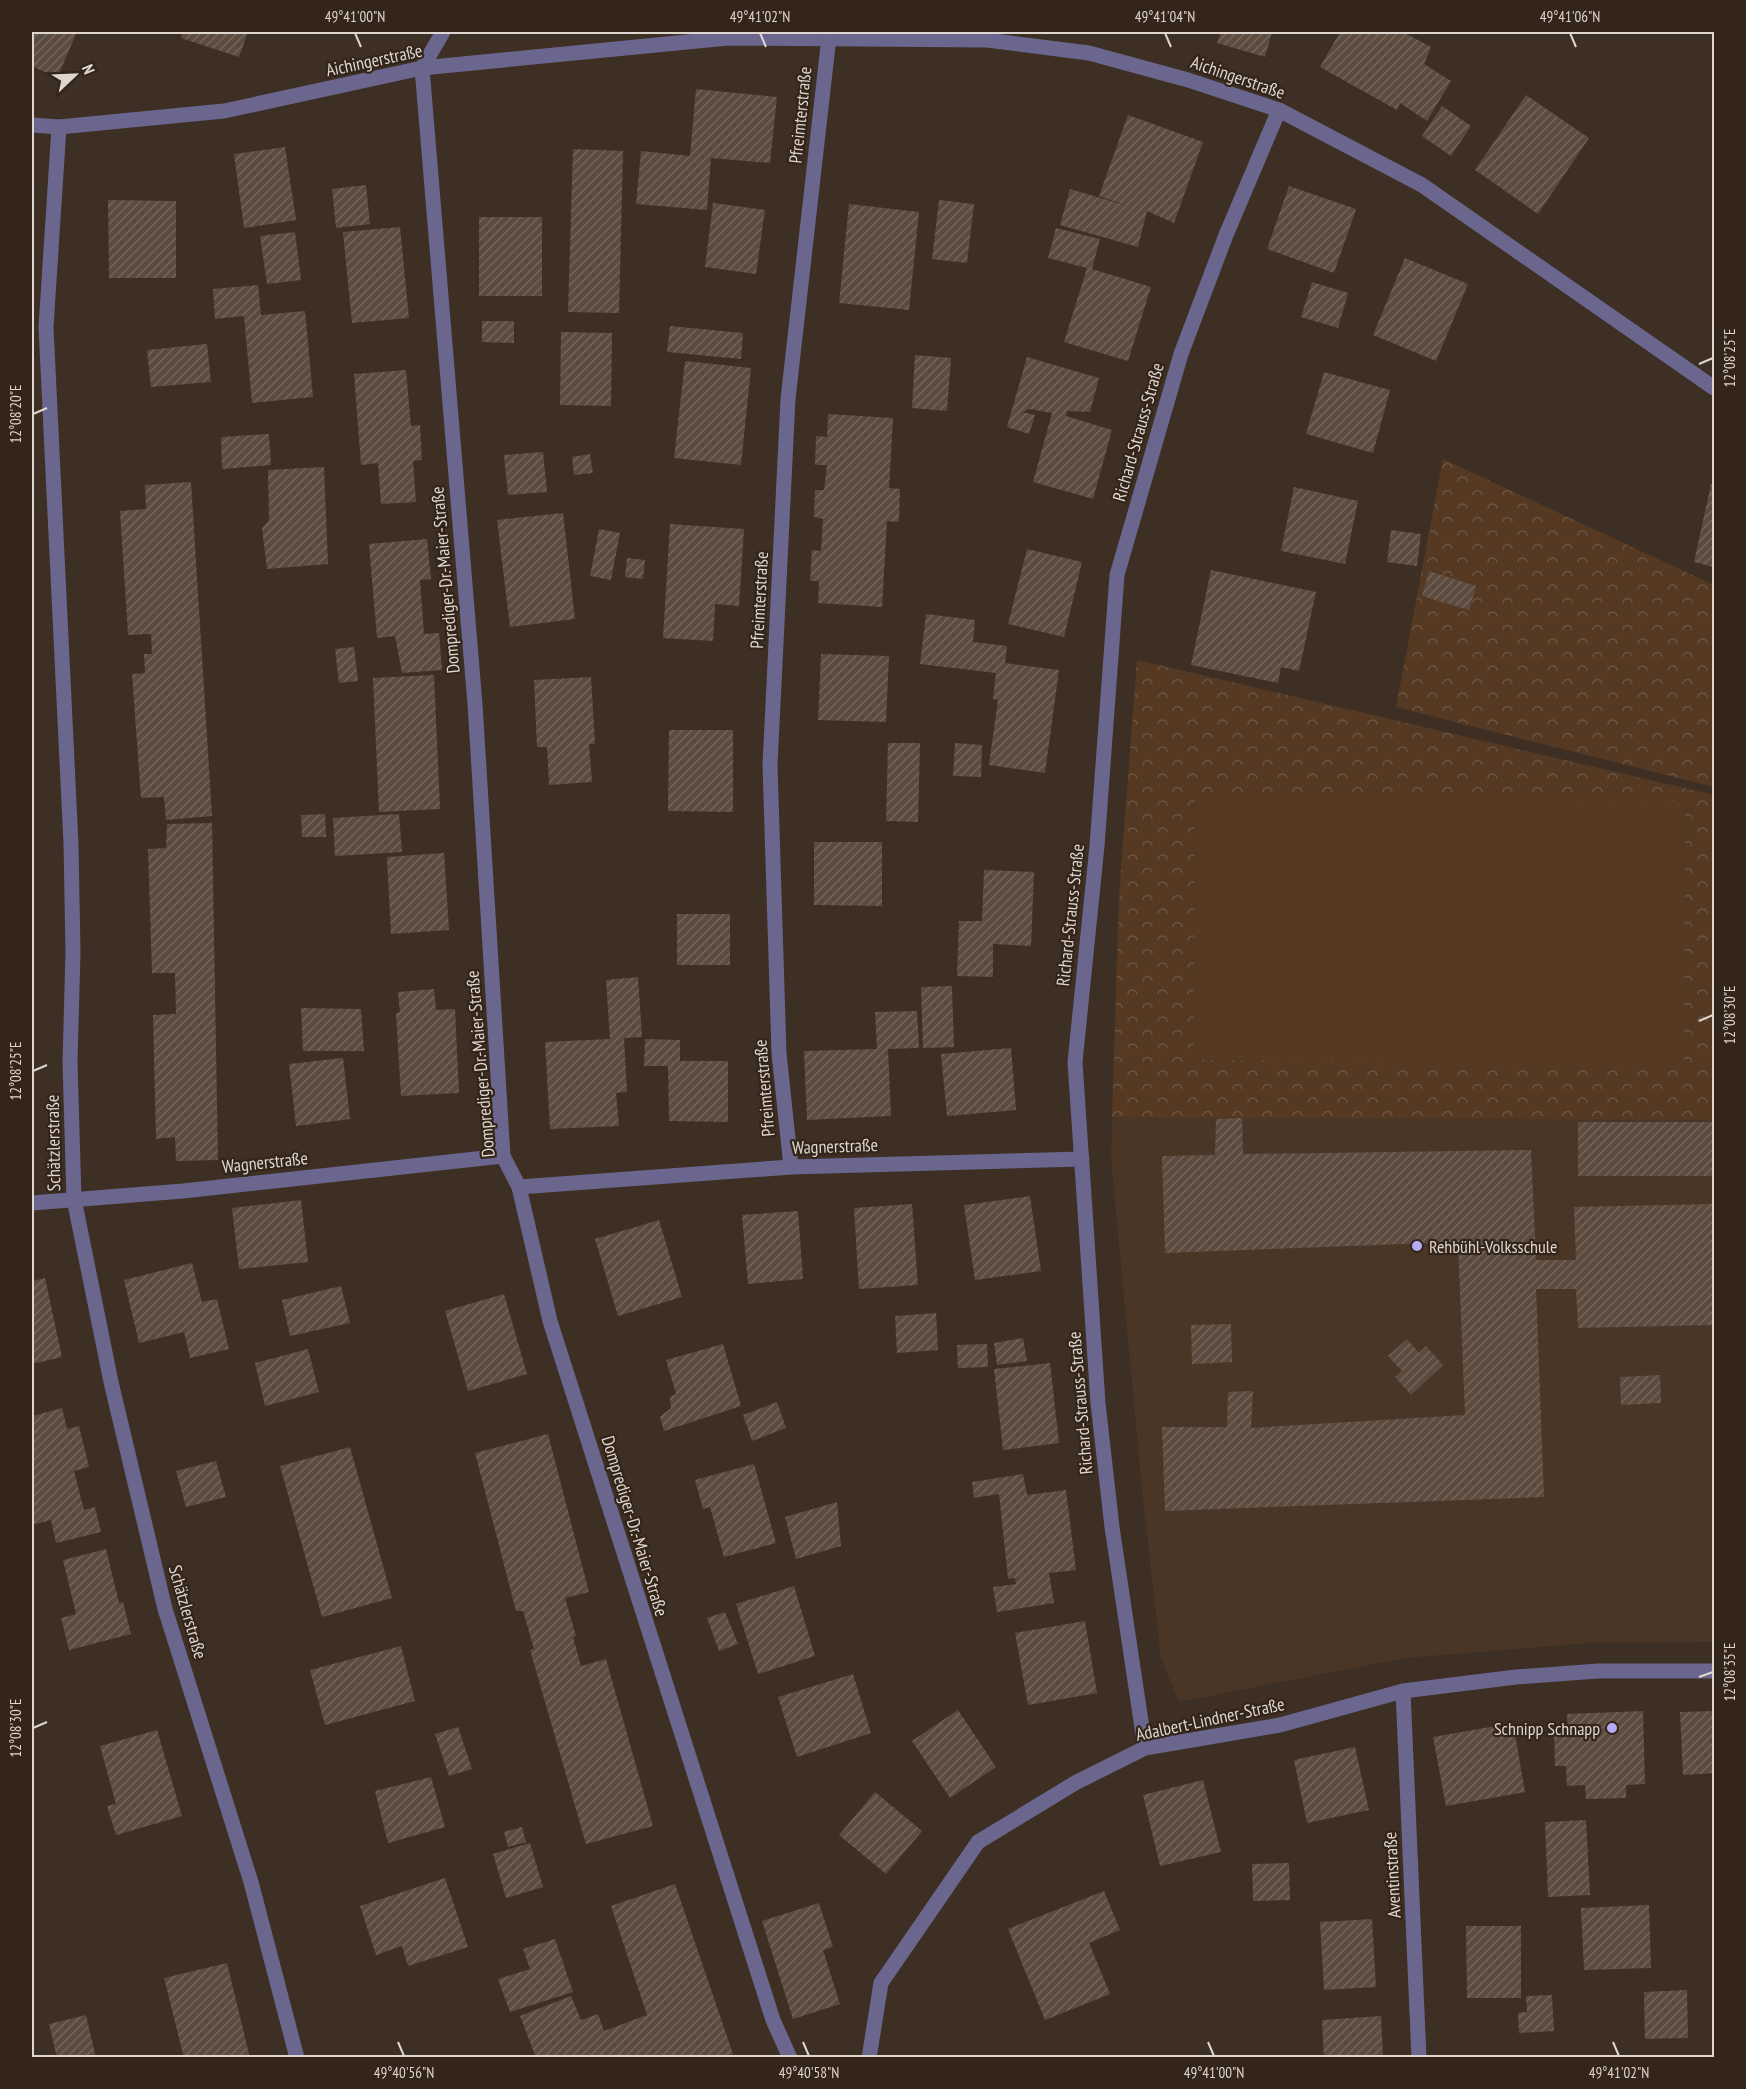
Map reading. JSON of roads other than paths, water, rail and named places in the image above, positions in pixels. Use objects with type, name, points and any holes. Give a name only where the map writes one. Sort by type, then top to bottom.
[{"type":"street","points":[[422,68],[443,32]]},
{"type":"street","name":"Pfreimterstraße","points":[[791,1167],[779,1053],[770,765],[788,399],[829,37]]},
{"type":"street","name":"Aichingerstraße","points":[[32,125],[59,127],[224,111],[422,68],[728,38],[987,40],[1089,53],[1188,80],[1279,110],[1422,185],[1714,388]]},
{"type":"street","name":"Domprediger-Dr.-Maier-Straße","points":[[422,68],[475,704],[503,1156],[519,1187],[554,1332],[773,2019],[790,2058]]},
{"type":"street","name":"Richard-Strauss-Straße","points":[[1145,1748],[1112,1527],[1098,1403],[1075,1062],[1097,846],[1117,575],[1181,354],[1226,235],[1279,110]]},
{"type":"street","name":"Schätzlerstraße","points":[[59,127],[46,327],[71,844],[73,952],[70,1062],[74,1198],[111,1382],[165,1609],[251,1882],[297,2058]]},
{"type":"street","name":"Wagnerstraße","points":[[32,1203],[183,1191],[503,1156]]},
{"type":"street","name":"Wagnerstraße","points":[[519,1187],[791,1167],[1082,1159]]},
{"type":"street","name":"Adalbert-Lindner-Straße","points":[[869,2058],[881,1983],[978,1842],[1075,1783],[1145,1748],[1280,1725],[1403,1691],[1516,1677],[1598,1671],[1714,1671]]},
{"type":"street","name":"Aventinstraße","points":[[1403,1691],[1419,2058]]},
{"type":"place","name":"Rehbühl-Volksschule","points":[[1417,1246]]},
{"type":"place","name":"Schnipp Schnapp","points":[[1612,1728]]}]
